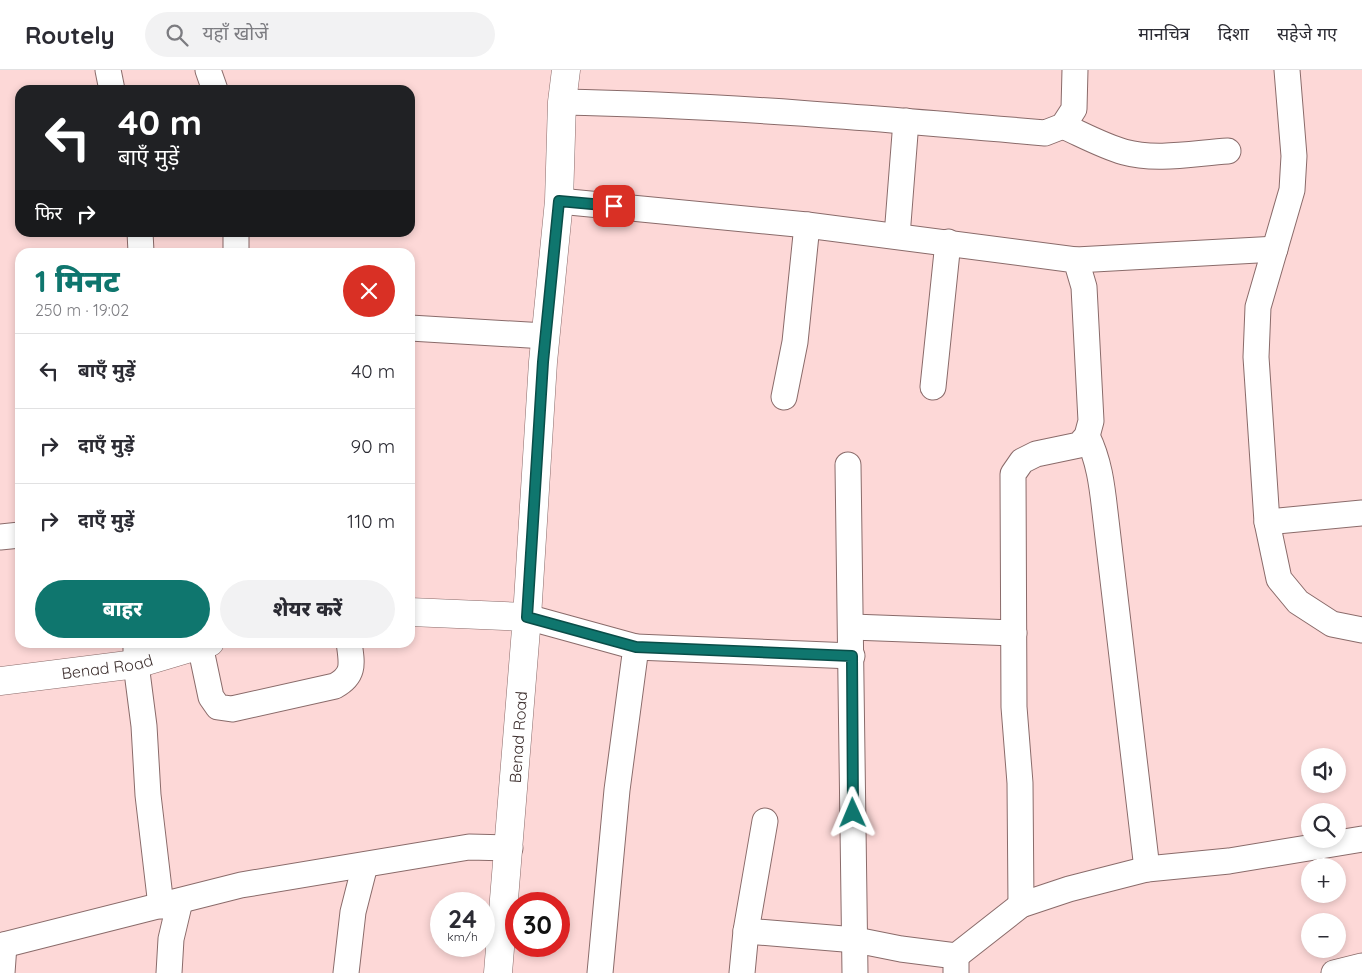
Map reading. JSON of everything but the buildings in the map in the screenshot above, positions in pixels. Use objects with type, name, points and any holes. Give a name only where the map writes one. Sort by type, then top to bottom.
[{"type":"main road","name":"Benad Road","points":[[498,973],[510,848],[545,336],[559,201],[562,102],[566,70]]},
{"type":"main road","points":[[415,612],[527,617]]},
{"type":"main road","name":"Benad Road","points":[[0,681],[136,653],[174,648]]},
{"type":"street","points":[[108,70],[111,85]]},
{"type":"street","points":[[208,70],[213,85]]},
{"type":"street","points":[[562,102],[669,104],[1044,133],[1064,126],[1074,109],[1075,70]]},
{"type":"street","points":[[1288,70],[1294,156],[1292,190],[1258,307],[1256,358],[1267,522],[1279,579],[1298,602],[1332,624],[1362,630]]},
{"type":"street","points":[[897,236],[906,121]]},
{"type":"street","points":[[1064,126],[1094,141],[1125,152],[1158,156],[1228,151]]},
{"type":"street","points":[[559,201],[807,225],[1076,260],[1275,249]]},
{"type":"street","points":[[784,397],[795,342],[807,225]]},
{"type":"street","points":[[933,387],[948,242]]},
{"type":"street","points":[[1022,905],[1020,783],[1014,707],[1013,474],[1022,461],[1036,454],[1079,445],[1087,436],[1091,421],[1084,287],[1076,260]]},
{"type":"street","points":[[415,328],[545,336]]},
{"type":"street","points":[[1087,436],[1094,451],[1104,502],[1147,869]]},
{"type":"street","points":[[848,465],[852,627],[855,973]]},
{"type":"street","points":[[1267,522],[1362,513]]},
{"type":"street","points":[[0,537],[15,536]]},
{"type":"street","points":[[527,617],[636,647],[852,656]]},
{"type":"street","points":[[852,627],[1014,633]]},
{"type":"street","points":[[600,973],[617,790],[636,647]]},
{"type":"street","points":[[205,648],[211,697],[218,707],[232,709],[335,686],[346,680],[350,671],[352,661],[350,648]]},
{"type":"street","points":[[136,653],[144,726],[148,796],[170,904],[171,939],[169,973]]},
{"type":"street","points":[[742,973],[746,931],[765,821]]},
{"type":"street","points":[[746,931],[856,940],[900,949],[956,965],[1022,905],[1069,889],[1147,869],[1229,861],[1362,838]]},
{"type":"street","points":[[2,973],[2,946],[241,885],[469,847],[510,848]]},
{"type":"street","points":[[346,973],[354,912],[365,865]]},
{"type":"street","points":[[1334,973],[1362,966]]},
{"type":"route","points":[[614,206],[559,201],[543,362],[527,617],[636,647],[852,656],[853,813]]}]
